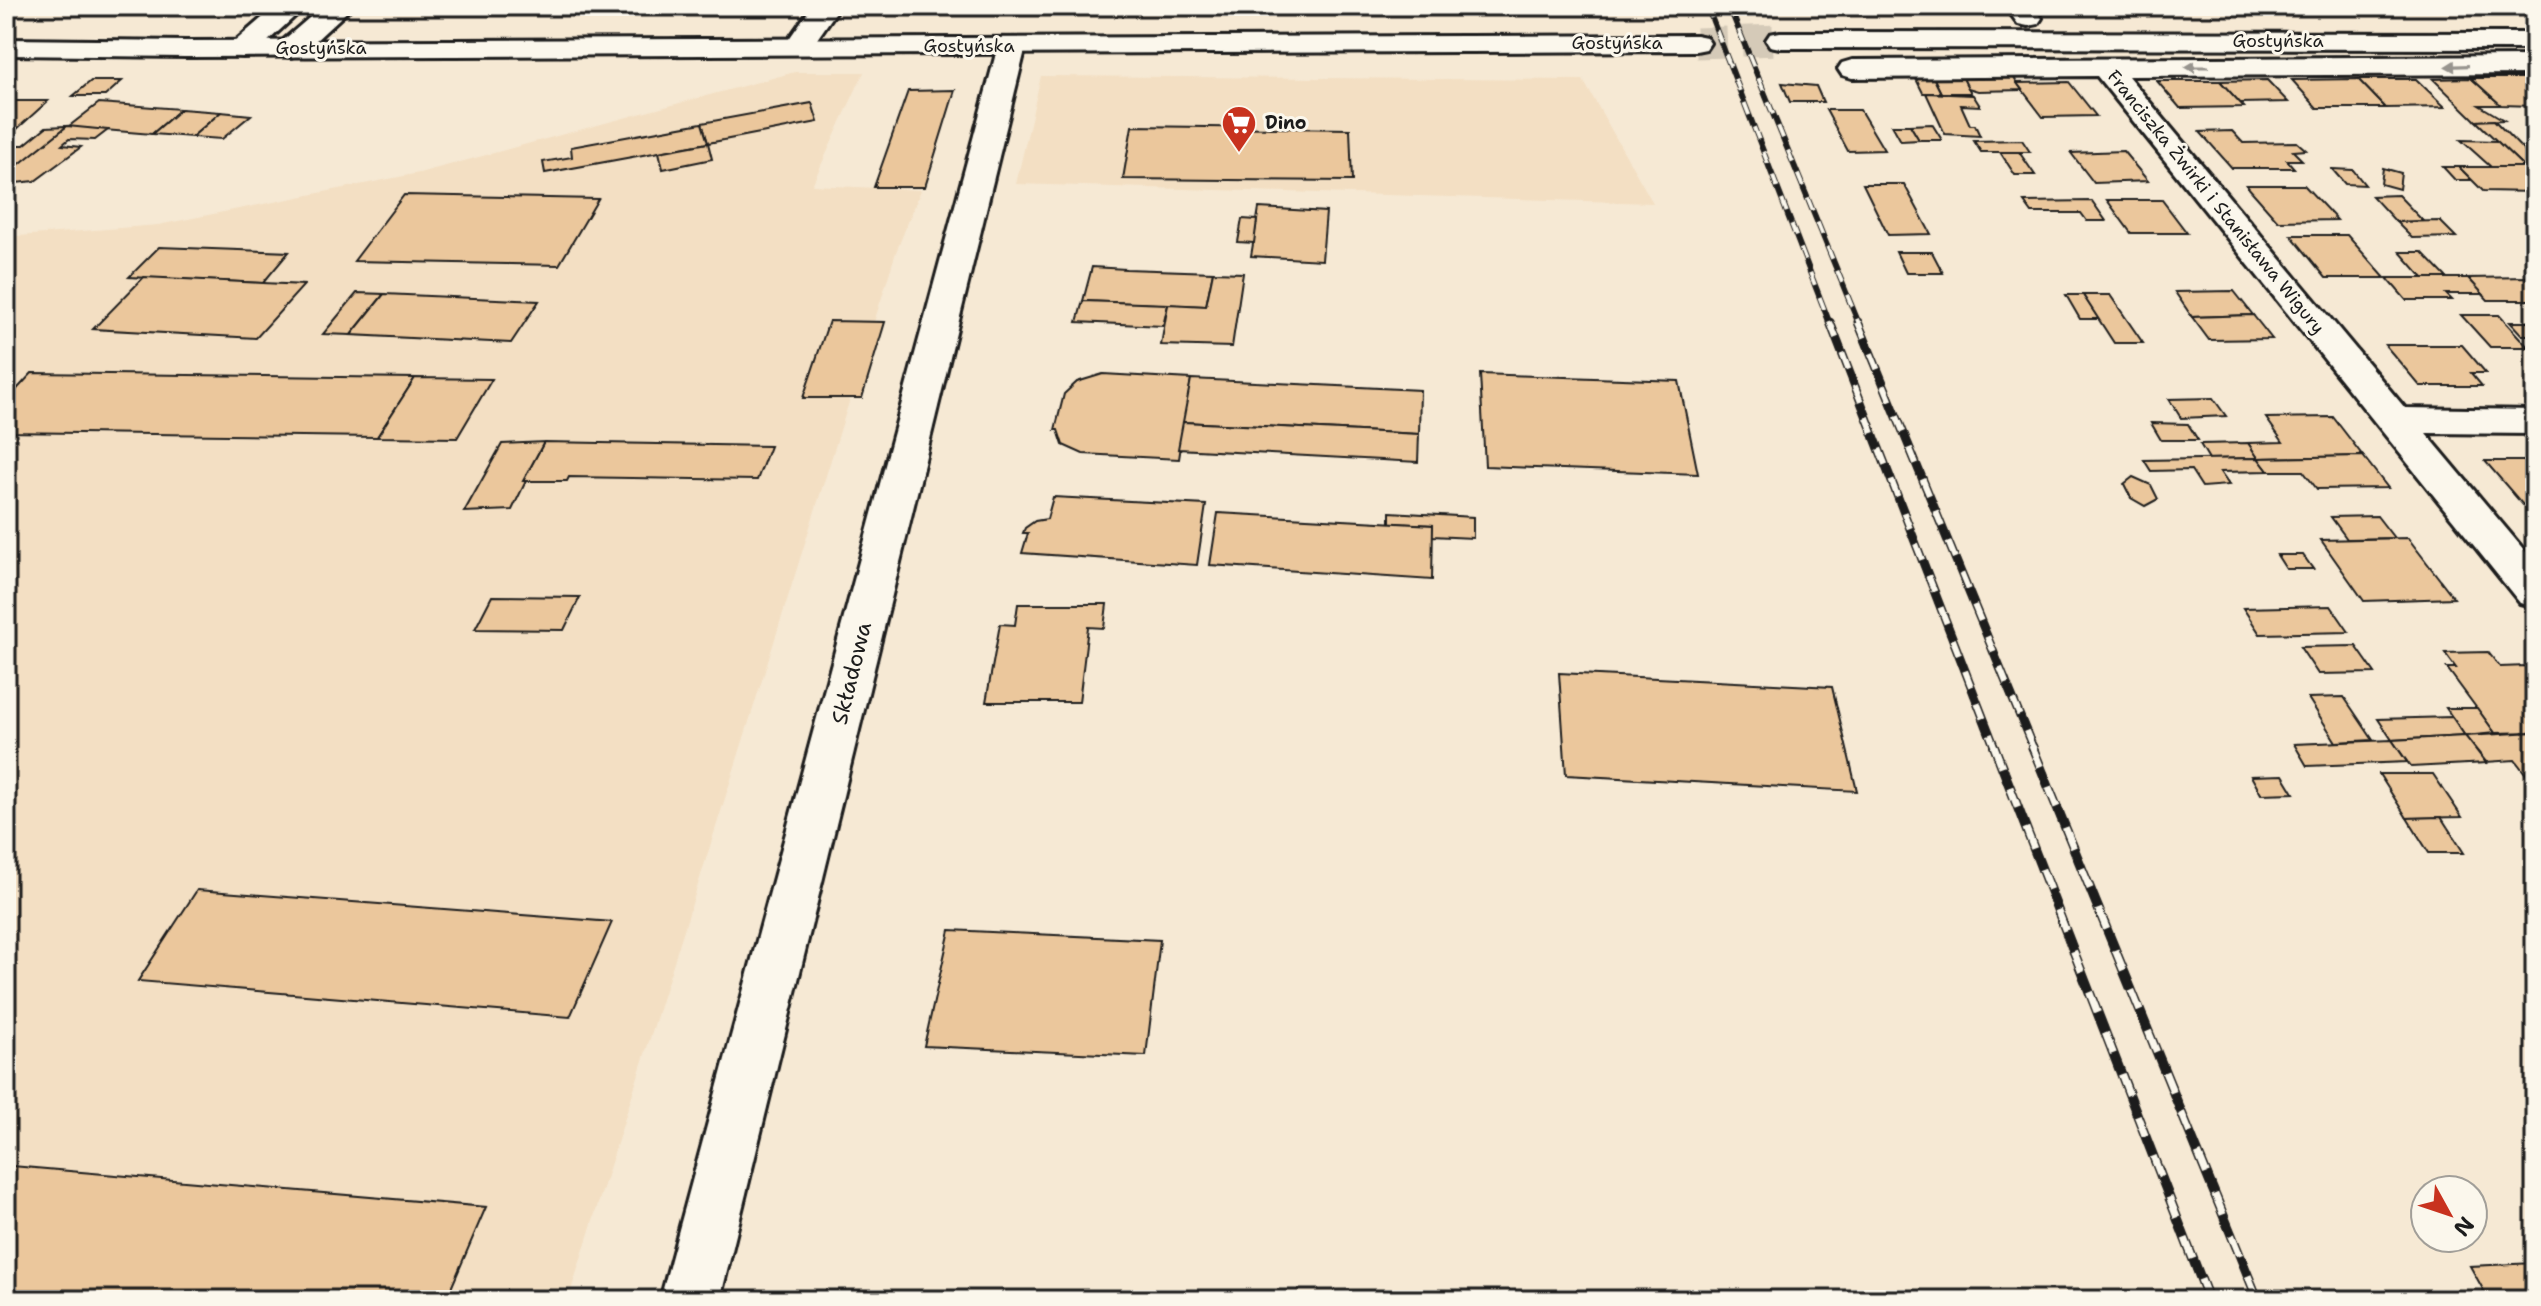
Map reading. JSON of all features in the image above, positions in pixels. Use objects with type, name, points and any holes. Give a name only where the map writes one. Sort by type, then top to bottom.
[{"type":"street","name":"Gostyńska","points":[[243,49],[292,6]]},
{"type":"street","points":[[290,49],[339,6]]},
{"type":"street","points":[[798,46],[826,6]]},
{"type":"street","name":"Gostyńska","points":[[1780,40],[2535,41]]},
{"type":"street","name":"Gostyńska","points":[[6,47],[290,49],[1696,43]]},
{"type":"street","name":"Składowa","points":[[690,1300],[1012,46]]},
{"type":"street","name":"Franciszka Żwirki i Stanisława Wigury","points":[[2105,67],[2535,65]]},
{"type":"street","points":[[1852,69],[2105,67]]},
{"type":"street","name":"Franciszka Żwirki i Stanisława Wigury","points":[[2105,67],[2535,592]]},
{"type":"street","points":[[2392,420],[2535,422]]},
{"type":"shaded area","points":[[795,72],[864,72],[812,185],[921,190],[896,252],[568,1300],[6,1300],[6,237],[158,225],[419,173]]},
{"type":"shaded area","points":[[1041,76],[1583,80],[1653,203],[1016,184]]},
{"type":"building","points":[[392,6],[452,6],[448,10],[388,10]]},
{"type":"building","points":[[637,6],[691,6],[688,11],[634,11]]},
{"type":"building","points":[[1961,74],[1971,93],[1941,93],[1932,75]]},
{"type":"building","points":[[1961,74],[2011,74],[2022,90],[1978,91],[1968,88]]},
{"type":"building","points":[[1914,75],[1932,75],[1941,93],[1923,93]]},
{"type":"building","points":[[2471,78],[2501,105],[2479,105],[2504,120],[2476,121],[2433,79]]},
{"type":"building","points":[[2471,78],[2535,78],[2535,106],[2501,105]]},
{"type":"building","points":[[2358,79],[2386,108],[2317,108],[2292,80]]},
{"type":"building","points":[[2358,79],[2416,79],[2445,107],[2386,108]]},
{"type":"building","points":[[2267,80],[2288,102],[2240,103],[2220,81]]},
{"type":"building","points":[[91,81],[122,81],[105,96],[73,96]]},
{"type":"building","points":[[2157,81],[2220,81],[2244,107],[2180,108]]},
{"type":"building","points":[[2069,82],[2096,116],[2043,117],[2017,83]]},
{"type":"building","points":[[1782,83],[1816,86],[1823,102],[1790,102]]},
{"type":"building","points":[[955,90],[925,187],[874,187],[908,91]]},
{"type":"building","points":[[1926,93],[1973,95],[1980,106],[1961,105],[1970,125],[1975,125],[1980,136],[1945,134]]},
{"type":"building","points":[[6,101],[48,101],[17,129],[6,129]]},
{"type":"building","points":[[99,103],[181,109],[152,134],[68,127]]},
{"type":"building","points":[[812,103],[818,122],[708,143],[702,123]]},
{"type":"building","points":[[181,109],[221,112],[192,137],[152,134]]},
{"type":"building","points":[[1826,110],[1860,110],[1884,150],[1848,151]]},
{"type":"building","points":[[221,112],[251,115],[222,139],[192,137]]},
{"type":"building","points":[[2494,120],[2535,162],[2535,167],[2524,167],[2476,121]]},
{"type":"building","points":[[702,123],[708,143],[545,173],[543,162],[572,157],[571,147]]},
{"type":"building","points":[[1932,124],[1942,140],[1919,140],[1910,125]]},
{"type":"building","points":[[1892,125],[1910,125],[1919,140],[1901,141]]},
{"type":"building","points":[[67,126],[108,130],[95,140],[69,139],[62,145],[81,147],[35,181],[6,184],[6,174]]},
{"type":"building","points":[[67,126],[12,170],[6,169],[9,161],[6,162],[6,145],[24,145],[46,127]]},
{"type":"building","name":"Dino","points":[[1132,126],[1350,129],[1352,181],[1123,179]]},
{"type":"building","points":[[2232,131],[2243,143],[2297,142],[2306,150],[2293,151],[2302,160],[2287,160],[2294,168],[2232,168],[2200,132]]},
{"type":"building","points":[[2022,140],[2030,152],[1981,152],[1974,141]]},
{"type":"building","points":[[2461,140],[2497,141],[2524,167],[2491,167]]},
{"type":"building","points":[[708,143],[712,159],[663,169],[659,152]]},
{"type":"building","points":[[2123,151],[2148,181],[2094,183],[2071,153]]},
{"type":"building","points":[[2000,152],[2019,152],[2035,175],[2015,175]]},
{"type":"building","points":[[2443,167],[2459,167],[2472,180],[2455,180]]},
{"type":"building","points":[[2459,167],[2524,167],[2535,179],[2535,192],[2483,191]]},
{"type":"building","points":[[2383,168],[2401,173],[2399,189],[2381,184]]},
{"type":"building","points":[[2332,169],[2353,170],[2365,185],[2345,184]]},
{"type":"building","points":[[1863,184],[1904,184],[1931,234],[1888,235]]},
{"type":"building","points":[[2246,185],[2304,185],[2337,220],[2278,221]]},
{"type":"building","points":[[404,195],[598,199],[559,265],[354,261]]},
{"type":"building","points":[[2398,195],[2423,221],[2396,222],[2372,196]]},
{"type":"building","points":[[2107,200],[2162,200],[2187,233],[2131,233]]},
{"type":"building","points":[[2092,201],[2106,221],[2087,221],[2081,213],[2032,213],[2024,202]]},
{"type":"building","points":[[1259,208],[1326,212],[1322,260],[1251,256]]},
{"type":"building","points":[[1242,219],[1257,220],[1254,243],[1238,242]]},
{"type":"building","points":[[2440,221],[2456,237],[2412,238],[2396,222]]},
{"type":"building","points":[[2291,235],[2347,235],[2385,278],[2326,278]]},
{"type":"building","points":[[159,247],[289,252],[263,283],[129,277]]},
{"type":"building","points":[[1896,252],[1932,252],[1943,273],[1906,273]]},
{"type":"building","points":[[2400,252],[2422,252],[2447,278],[2423,278]]},
{"type":"building","points":[[1092,267],[1213,272],[1206,306],[1083,301]]},
{"type":"building","points":[[1213,272],[1243,273],[1232,347],[1161,345],[1168,304],[1206,306]]},
{"type":"building","points":[[144,277],[304,285],[256,338],[93,329]]},
{"type":"building","points":[[2531,277],[2535,282],[2535,300],[2488,300],[2468,278]]},
{"type":"building","points":[[2387,278],[2468,278],[2483,294],[2446,294],[2452,300],[2406,300]]},
{"type":"building","points":[[2234,291],[2253,315],[2192,317],[2175,292]]},
{"type":"building","points":[[357,293],[384,294],[351,335],[323,334]]},
{"type":"building","points":[[384,294],[539,301],[511,343],[351,335]]},
{"type":"building","points":[[2066,295],[2083,295],[2099,319],[2080,319]]},
{"type":"building","points":[[2083,295],[2110,295],[2143,343],[2114,343]]},
{"type":"building","points":[[1083,301],[1168,304],[1163,326],[1077,322]]},
{"type":"building","points":[[2253,315],[2272,339],[2209,340],[2192,317]]},
{"type":"building","points":[[2461,315],[2499,315],[2528,347],[2490,347]]},
{"type":"building","points":[[829,321],[885,322],[862,398],[803,398]]},
{"type":"building","points":[[2510,322],[2529,322],[2535,328],[2535,335],[2522,335]]},
{"type":"building","points":[[2385,345],[2462,345],[2486,373],[2471,373],[2482,386],[2420,386]]},
{"type":"building","points":[[32,373],[415,378],[377,437],[6,432],[6,401]]},
{"type":"building","points":[[1103,374],[1191,379],[1179,459],[1083,454],[1063,445],[1058,430],[1055,430],[1064,394],[1077,382]]},
{"type":"building","points":[[1480,374],[1679,381],[1698,474],[1485,466]]},
{"type":"building","points":[[415,378],[492,379],[457,438],[377,437]]},
{"type":"building","points":[[1191,379],[1420,390],[1419,434],[1183,422]]},
{"type":"building","points":[[2213,398],[2226,416],[2181,418],[2169,399]]},
{"type":"building","points":[[2333,417],[2363,456],[2258,458],[2248,443],[2283,442],[2266,418]]},
{"type":"building","points":[[1183,422],[1419,434],[1418,462],[1178,449]]},
{"type":"building","points":[[2151,423],[2188,424],[2198,440],[2161,440]]},
{"type":"building","points":[[544,442],[770,446],[757,480],[569,477],[567,481],[523,481]]},
{"type":"building","points":[[544,442],[512,510],[464,512],[502,444]]},
{"type":"building","points":[[2248,443],[2258,458],[2209,459],[2200,444]]},
{"type":"building","points":[[2363,456],[2388,488],[2317,489],[2303,471],[2268,471],[2258,458]]},
{"type":"building","points":[[2258,458],[2268,471],[2220,472],[2229,485],[2202,487],[2191,470],[2151,471],[2144,460]]},
{"type":"building","points":[[2485,461],[2535,461],[2535,505],[2523,505]]},
{"type":"building","points":[[2133,477],[2151,485],[2158,499],[2145,506],[2131,498],[2124,484]]},
{"type":"building","points":[[1053,497],[1206,505],[1197,565],[1022,553],[1028,533],[1023,533],[1025,528],[1035,521],[1047,519]]},
{"type":"building","points":[[1390,512],[1473,517],[1473,538],[1432,536],[1433,525],[1390,523]]},
{"type":"building","points":[[1218,513],[1433,525],[1432,580],[1210,565]]},
{"type":"building","points":[[2377,516],[2394,538],[2347,539],[2331,517]]},
{"type":"building","points":[[2408,538],[2454,598],[2364,601],[2321,540]]},
{"type":"building","points":[[2277,555],[2303,555],[2313,569],[2286,569]]},
{"type":"building","points":[[492,596],[580,597],[564,630],[475,629]]},
{"type":"building","points":[[1018,604],[1107,604],[1104,628],[1088,627],[1079,702],[986,702],[1000,624],[1015,625]]},
{"type":"building","points":[[2331,606],[2349,632],[2260,634],[2243,608]]},
{"type":"building","points":[[2356,646],[2375,673],[2318,674],[2300,647]]},
{"type":"building","points":[[2488,652],[2500,667],[2527,666],[2535,676],[2535,732],[2495,733],[2447,668],[2456,668],[2445,653]]},
{"type":"building","points":[[1559,673],[1832,687],[1857,791],[1566,775]]},
{"type":"building","points":[[2344,697],[2373,740],[2336,742],[2308,698]]},
{"type":"building","points":[[2446,708],[2477,708],[2495,733],[2465,736]]},
{"type":"building","points":[[2452,717],[2465,736],[2392,740],[2378,719]]},
{"type":"building","points":[[2535,732],[2535,786],[2515,760],[2486,762],[2465,736]]},
{"type":"building","points":[[2465,736],[2486,763],[2411,767],[2392,740]]},
{"type":"building","points":[[2392,740],[2407,762],[2307,766],[2294,744]]},
{"type":"building","points":[[2379,774],[2433,774],[2462,817],[2407,818]]},
{"type":"building","points":[[2283,775],[2294,793],[2261,794],[2251,776]]},
{"type":"building","points":[[2441,817],[2464,853],[2429,853],[2407,818]]},
{"type":"building","points":[[197,890],[612,922],[570,1017],[138,981]]},
{"type":"building","points":[[950,930],[1160,940],[1146,1056],[924,1046]]},
{"type":"building","points":[[12,1166],[486,1207],[446,1300],[110,1300],[6,1290],[6,1175]]},
{"type":"building","points":[[2535,1263],[2535,1300],[2489,1300],[2470,1266]]},
{"type":"tunnel","points":[[1696,43],[1780,40]]},
{"type":"railway","points":[[1707,6],[1830,324]]},
{"type":"railway","points":[[1729,6],[1859,324]]},
{"type":"railway","points":[[1830,322],[1995,748]]},
{"type":"railway","points":[[1858,322],[2033,748]]},
{"type":"railway","points":[[1994,746],[2209,1300]]},
{"type":"railway","points":[[2032,746],[2258,1300]]},
{"type":"place","name":"Dino","points":[[1239,154]]}]
